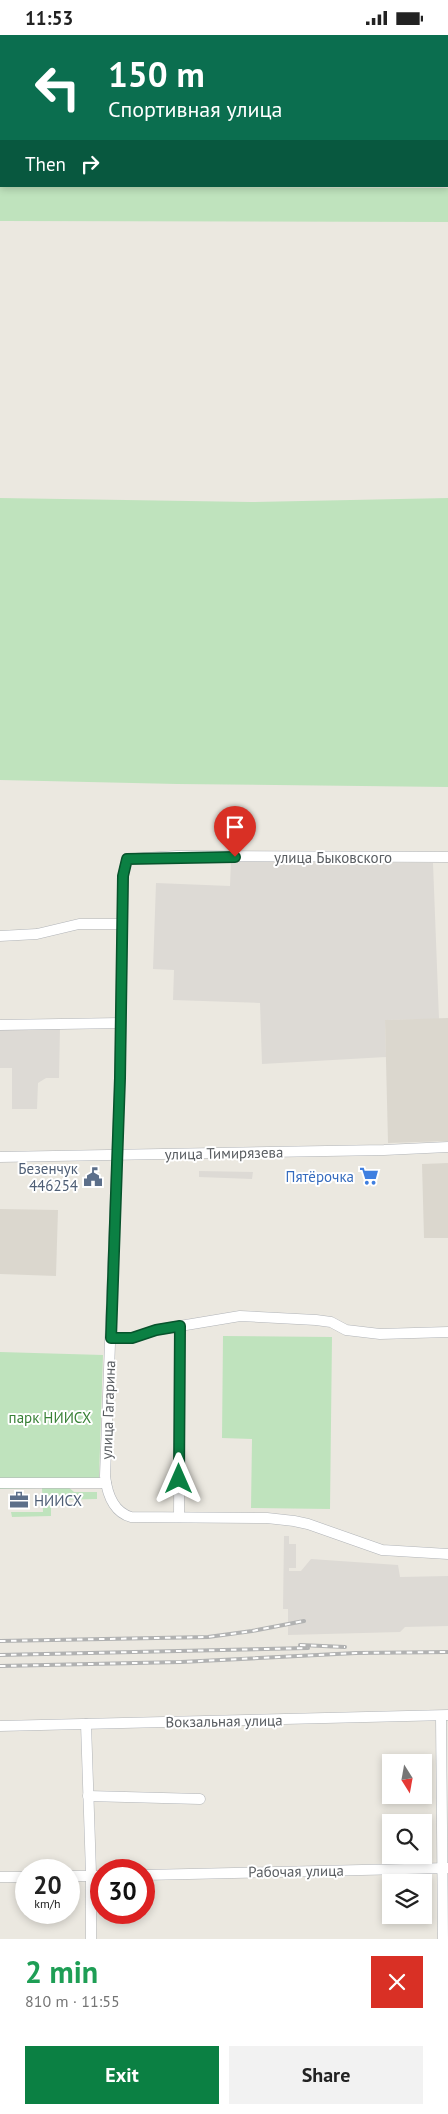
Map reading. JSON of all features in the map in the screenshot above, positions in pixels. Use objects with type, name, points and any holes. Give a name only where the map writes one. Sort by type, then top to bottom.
[{"type":"street","name":"улица Быковского","points":[[127,859],[177,857],[448,857]]},
{"type":"street","name":"улица Гагарина","points":[[106,1483],[118,1155],[123,876],[127,859]]},
{"type":"street","points":[[0,936],[37,934],[78,924],[122,924]]},
{"type":"street","points":[[0,1025],[120,1023]]},
{"type":"street","name":"улица Тимирязева","points":[[0,1157],[384,1150],[448,1147]]},
{"type":"street","points":[[111,1338],[132,1338],[156,1330],[240,1316],[316,1320],[331,1322],[346,1330],[380,1334],[448,1332]]},
{"type":"street","points":[[179,1517],[180,1326]]},
{"type":"street","points":[[0,1483],[106,1483],[112,1501],[119,1511],[126,1516],[267,1518],[294,1521],[308,1524],[382,1550],[448,1554]]},
{"type":"street","points":[[444,1715],[445,1933]]},
{"type":"street","name":"Вокзальная улица","points":[[0,1726],[444,1715]]},
{"type":"street","points":[[86,1724],[88,1796],[94,1859]]},
{"type":"street","points":[[88,1796],[200,1799]]},
{"type":"street","name":"Рабочая улица","points":[[155,1875],[445,1868]]},
{"type":"street","points":[[0,1877],[15,1877]]},
{"type":"street","points":[[91,1939],[92,1924]]},
{"type":"shaded area","points":[[231,861],[433,863],[439,1019],[385,1020],[386,1057],[262,1064],[260,1003],[173,1000],[174,970],[153,969],[156,883],[230,886]]},
{"type":"shaded area","points":[[448,1018],[448,1141],[388,1143],[385,1020]]},
{"type":"shaded area","points":[[0,1027],[60,1027],[59,1078],[46,1078],[38,1083],[37,1109],[12,1109],[12,1068],[0,1068]]},
{"type":"shaded area","points":[[448,1163],[448,1238],[424,1238],[422,1164]]},
{"type":"shaded area","points":[[199,1171],[253,1172],[252,1179],[199,1177]]},
{"type":"shaded area","points":[[0,1209],[58,1210],[56,1276],[0,1274]]},
{"type":"shaded area","points":[[284,1536],[289,1536],[289,1544],[296,1544],[296,1568],[289,1568],[289,1571],[301,1571],[311,1559],[398,1565],[400,1577],[448,1576],[448,1626],[405,1627],[400,1632],[288,1635],[288,1609],[283,1609]]},
{"type":"green space","points":[[0,187],[448,188],[448,222],[0,221]]},
{"type":"green space","points":[[0,498],[251,502],[448,498],[448,787],[0,780]]},
{"type":"green space","points":[[223,1336],[332,1337],[330,1509],[251,1508],[252,1439],[222,1438]]},
{"type":"green space","name":"парк НИИСХ","points":[[0,1352],[103,1355],[99,1478],[0,1478]]},
{"type":"green space","points":[[66,1485],[74,1492],[97,1492],[97,1499],[51,1500],[51,1516],[12,1517],[11,1512],[43,1512],[42,1488],[0,1489],[0,1487]]},
{"type":"railway","points":[[0,1641],[208,1637],[304,1621]]},
{"type":"railway","points":[[300,1645],[345,1647]]},
{"type":"railway","points":[[0,1655],[308,1648]]},
{"type":"railway","points":[[0,1666],[181,1662],[356,1653],[448,1652]]},
{"type":"place","name":"Пятёрочка","points":[[369,1176]]},
{"type":"place","name":"Безенчук 446254","points":[[93,1177]]},
{"type":"place","name":"НИИСХ","points":[[19,1500]]},
{"type":"route","points":[[179,1479],[180,1326],[156,1330],[132,1338],[111,1338],[118,1155],[123,876],[127,859],[235,857]]}]
